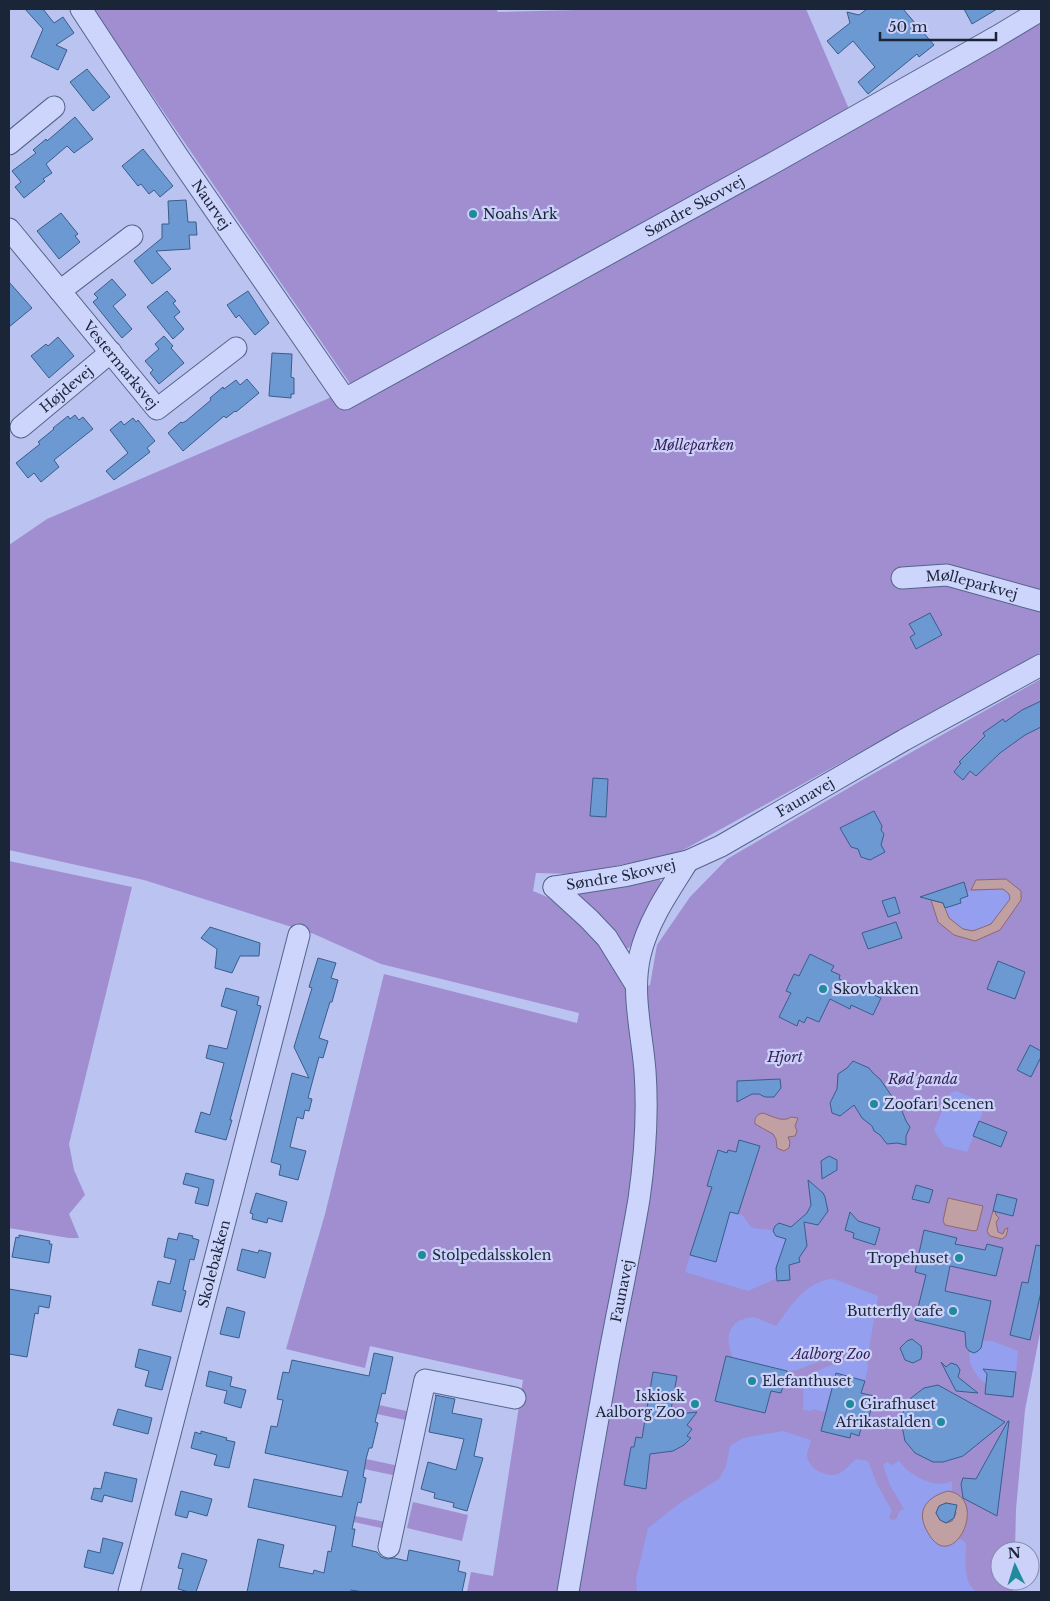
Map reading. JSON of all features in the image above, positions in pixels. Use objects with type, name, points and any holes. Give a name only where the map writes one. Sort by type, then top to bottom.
[{"type":"street","name":"Naurvej","points":[[81,9],[177,155],[345,399]]},
{"type":"street","name":"Søndre Skovvej","points":[[345,399],[783,158],[1041,10]]},
{"type":"street","points":[[9,144],[54,107]]},
{"type":"street","name":"Vestermarksvej","points":[[9,229],[157,409],[236,348]]},
{"type":"street","points":[[60,291],[132,236]]},
{"type":"street","name":"Højdevej","points":[[21,427],[110,352]]},
{"type":"street","name":"Mølleparkvej","points":[[902,578],[947,575],[1041,600]]},
{"type":"street","name":"Faunavej","points":[[568,1592],[606,1373],[639,1199],[645,1140],[645,1073],[636,985],[640,954],[658,909],[688,861],[721,846],[904,740],[1041,665]]},
{"type":"street","name":"Søndre Skovvej","points":[[554,887],[624,876],[688,861]]},
{"type":"street","name":"Faunavej","points":[[554,887],[607,938],[636,985]]},
{"type":"street","name":"Skolebakken","points":[[129,1592],[300,935]]},
{"type":"street","points":[[389,1547],[425,1380],[515,1398]]},
{"type":"green space","name":"Mølleparken","points":[[93,9],[496,9],[498,12],[614,9],[806,9],[849,109],[1041,17],[1041,652],[676,854],[574,874],[536,873],[533,891],[552,899],[586,927],[613,959],[630,993],[650,985],[657,945],[690,897],[727,859],[1041,679],[1041,1328],[1025,1410],[1016,1509],[1015,1541],[990,1541],[990,1591],[1013,1592],[467,1592],[471,1572],[493,1576],[523,1380],[370,1346],[365,1368],[286,1349],[325,1214],[384,974],[577,1023],[579,1013],[381,964],[314,934],[144,880],[9,850],[9,545],[47,519],[327,399],[351,385]]},
{"type":"green space","points":[[9,861],[132,887],[69,1144],[74,1170],[85,1195],[69,1214],[79,1238],[9,1228]]},
{"type":"green space","points":[[658,878],[662,883],[645,912],[630,947],[627,949],[624,948],[577,895],[578,894]]},
{"type":"green space","points":[[379,1405],[411,1412],[410,1421],[377,1414]]},
{"type":"green space","points":[[366,1459],[399,1466],[397,1476],[364,1469]]},
{"type":"green space","points":[[413,1502],[468,1515],[462,1541],[407,1528]]},
{"type":"green space","points":[[355,1516],[391,1523],[386,1529],[354,1522]]},
{"type":"sand","points":[[1003,889],[1009,894],[1010,899],[996,919],[983,928],[969,930],[957,925],[952,921],[945,908],[961,903],[960,899],[968,896],[967,891]]},
{"type":"sand","points":[[956,1091],[983,1102],[985,1107],[967,1152],[944,1146],[934,1130],[950,1093]]},
{"type":"sand","points":[[724,1210],[742,1215],[752,1228],[780,1231],[791,1252],[781,1255],[776,1268],[777,1278],[748,1291],[685,1272],[690,1255],[716,1262],[724,1234]]},
{"type":"sand","points":[[830,1279],[878,1296],[869,1349],[838,1354],[797,1370],[787,1371],[733,1358],[729,1347],[729,1336],[732,1327],[736,1323],[741,1320],[755,1318],[776,1326],[793,1303],[805,1291],[820,1282]]},
{"type":"sand","points":[[981,1341],[992,1341],[1018,1351],[1016,1372],[988,1370],[986,1384],[982,1381],[971,1366],[969,1356],[969,1351],[975,1352],[978,1350]]},
{"type":"sand","points":[[858,1357],[863,1358],[867,1362],[868,1369],[865,1381],[836,1373],[825,1412],[813,1409],[812,1411],[803,1410],[804,1378],[826,1367]]},
{"type":"sand","points":[[783,1431],[811,1440],[807,1454],[808,1461],[819,1471],[828,1475],[838,1474],[856,1459],[868,1461],[877,1484],[892,1511],[889,1517],[891,1520],[896,1519],[900,1511],[904,1509],[890,1485],[883,1465],[887,1462],[892,1465],[899,1461],[909,1471],[923,1480],[938,1484],[952,1481],[952,1489],[946,1503],[938,1508],[936,1515],[952,1533],[966,1543],[967,1577],[972,1588],[977,1592],[637,1592],[636,1579],[648,1528],[680,1503],[719,1479],[726,1466],[730,1446],[743,1438]]},
{"type":"shaded area","points":[[1006,879],[1021,891],[1021,900],[1000,930],[975,941],[954,935],[938,922],[931,900],[943,903],[949,918],[963,929],[973,931],[991,924],[1010,899],[1009,894],[1003,889],[971,890],[976,880]]},
{"type":"shaded area","points":[[763,1113],[781,1119],[798,1118],[795,1126],[797,1131],[795,1136],[788,1137],[790,1142],[789,1148],[784,1151],[777,1148],[776,1139],[773,1134],[755,1124],[756,1117]]},
{"type":"shaded area","points":[[948,1198],[983,1206],[977,1230],[945,1225],[943,1221]]},
{"type":"shaded area","points":[[993,1211],[995,1211],[999,1218],[996,1222],[998,1232],[1003,1234],[1005,1229],[1008,1228],[1006,1236],[1002,1239],[990,1236],[987,1231]]},
{"type":"shaded area","points":[[948,1491],[960,1496],[966,1506],[967,1518],[964,1530],[957,1540],[949,1546],[939,1545],[930,1536],[923,1521],[924,1508],[927,1503],[939,1494]],"holes":[[[946,1503],[953,1505],[956,1513],[952,1521],[946,1523],[940,1520],[936,1513],[939,1506]]]},
{"type":"building","points":[[25,9],[43,9],[54,23],[63,17],[74,33],[56,45],[67,50],[58,70],[31,57],[43,29]]},
{"type":"building","points":[[867,9],[903,9],[934,45],[919,57],[917,54],[868,94],[858,82],[875,67],[853,41],[838,54],[827,41],[850,23],[847,12],[859,15]]},
{"type":"building","points":[[964,9],[997,9],[972,24]]},
{"type":"building","points":[[87,69],[110,97],[93,111],[70,82]]},
{"type":"building","points":[[75,117],[93,139],[74,153],[67,146],[46,164],[52,173],[43,179],[45,181],[24,198],[15,187],[21,182],[12,171],[36,153],[33,150],[46,139],[47,141]]},
{"type":"building","points":[[143,149],[173,186],[160,197],[154,190],[149,194],[141,184],[138,186],[122,166]]},
{"type":"building","points":[[186,200],[188,222],[196,222],[197,235],[189,235],[190,249],[156,251],[171,269],[152,284],[134,261],[162,238],[162,224],[169,224],[168,201]]},
{"type":"building","points":[[61,213],[78,234],[75,236],[80,242],[59,259],[37,231]]},
{"type":"building","points":[[112,279],[126,295],[113,306],[132,329],[122,338],[93,302],[98,298],[94,294]]},
{"type":"building","points":[[9,282],[32,308],[9,327]]},
{"type":"building","points":[[167,291],[176,301],[173,303],[180,312],[174,317],[184,329],[173,339],[147,307]]},
{"type":"building","points":[[248,291],[269,323],[255,335],[239,315],[236,318],[227,305]]},
{"type":"building","points":[[164,336],[173,346],[171,348],[184,363],[159,384],[150,373],[153,370],[145,361],[159,349],[155,344]]},
{"type":"building","points":[[58,337],[74,356],[49,378],[31,356],[46,344],[48,346]]},
{"type":"building","points":[[272,353],[292,354],[291,377],[294,378],[294,394],[291,394],[291,398],[269,396]]},
{"type":"building","points":[[247,379],[259,393],[236,412],[226,418],[224,416],[183,451],[168,433],[181,422],[186,421],[223,387],[224,389],[236,380],[240,385]]},
{"type":"building","points":[[75,415],[79,420],[83,417],[93,429],[54,460],[59,467],[41,482],[34,473],[28,478],[16,463],[40,444],[38,442],[53,428],[68,416],[70,419]]},
{"type":"building","points":[[133,418],[136,422],[138,420],[155,441],[147,448],[150,452],[114,480],[106,471],[128,453],[110,430],[121,421],[124,425]]},
{"type":"building","points":[[930,613],[942,635],[916,649],[910,637],[915,634],[909,624]]},
{"type":"building","points":[[1041,701],[1041,727],[1025,735],[1000,753],[976,776],[970,771],[963,780],[954,772],[961,763],[959,762],[985,736],[983,733],[1003,719],[1005,722],[1022,710]]},
{"type":"building","points":[[593,778],[608,779],[606,817],[590,816]]},
{"type":"building","points":[[874,811],[882,826],[881,830],[884,834],[881,845],[885,852],[870,860],[861,857],[858,849],[851,847],[840,828]]},
{"type":"building","points":[[964,882],[968,896],[960,899],[961,903],[945,908],[943,903],[920,897]]},
{"type":"building","points":[[895,897],[900,913],[888,917],[882,901]]},
{"type":"building","points":[[896,922],[902,938],[868,949],[862,933]]},
{"type":"building","points":[[210,927],[260,943],[259,956],[240,956],[232,973],[215,968],[217,949],[201,938]]},
{"type":"building","name":"Skovbakken","points":[[810,954],[834,966],[831,971],[840,975],[839,979],[881,998],[873,1015],[851,1005],[850,1009],[830,999],[819,1022],[807,1017],[804,1023],[799,1020],[797,1026],[779,1017],[791,993],[786,991],[794,974],[799,976]]},
{"type":"building","points":[[318,958],[336,963],[331,978],[338,980],[319,1038],[328,1041],[323,1058],[319,1057],[308,1098],[312,1099],[309,1111],[305,1110],[303,1119],[297,1117],[290,1147],[306,1151],[298,1180],[279,1175],[281,1165],[271,1162],[292,1073],[309,1078],[294,1047],[312,988],[309,987]]},
{"type":"building","points":[[998,961],[1025,972],[1015,999],[987,989]]},
{"type":"building","points":[[226,988],[259,997],[257,1005],[261,1006],[226,1140],[195,1132],[201,1112],[210,1115],[224,1063],[206,1058],[209,1045],[227,1049],[237,1011],[221,1006]]},
{"type":"building","points":[[1030,1045],[1041,1051],[1041,1057],[1031,1077],[1017,1070]]},
{"type":"building","name":"Zoofari Scenen","points":[[853,1061],[869,1068],[880,1079],[902,1111],[910,1127],[906,1136],[906,1145],[897,1143],[887,1144],[874,1131],[872,1126],[862,1118],[854,1105],[840,1116],[832,1113],[830,1103],[837,1089],[838,1074]]},
{"type":"building","points":[[780,1079],[781,1088],[774,1097],[752,1094],[737,1102],[737,1081]]},
{"type":"building","points":[[979,1121],[1007,1132],[1001,1147],[973,1136]]},
{"type":"building","points":[[739,1140],[760,1146],[738,1214],[730,1212],[716,1262],[690,1255],[712,1187],[707,1186],[718,1150],[727,1153],[728,1150],[736,1152]]},
{"type":"building","points":[[829,1156],[837,1160],[837,1170],[822,1179],[821,1161]]},
{"type":"building","points":[[186,1173],[214,1180],[208,1206],[195,1203],[199,1188],[183,1184]]},
{"type":"building","points":[[808,1180],[823,1193],[828,1211],[818,1225],[804,1222],[807,1246],[799,1258],[800,1262],[789,1265],[790,1280],[777,1281],[776,1268],[786,1239],[776,1236],[773,1231],[779,1223],[791,1227],[807,1213],[811,1205]]},
{"type":"building","points":[[916,1185],[933,1190],[929,1203],[912,1199]]},
{"type":"building","points":[[256,1193],[287,1202],[282,1222],[268,1218],[267,1223],[252,1219],[253,1214],[250,1213]]},
{"type":"building","points":[[997,1194],[1017,1199],[1013,1216],[993,1211]]},
{"type":"building","points":[[850,1212],[858,1221],[880,1228],[875,1245],[853,1238],[854,1233],[845,1230]]},
{"type":"building","points":[[924,1230],[957,1238],[955,1244],[985,1250],[987,1244],[1003,1248],[996,1276],[950,1266],[945,1291],[991,1301],[981,1348],[974,1353],[966,1347],[965,1332],[915,1320],[926,1275],[915,1272]]},
{"type":"building","points":[[179,1233],[193,1236],[192,1238],[199,1240],[194,1260],[190,1259],[183,1290],[186,1291],[181,1312],[152,1305],[158,1281],[170,1284],[176,1260],[164,1257],[168,1238],[177,1240]]},
{"type":"building","points":[[19,1235],[50,1241],[49,1244],[52,1244],[49,1263],[12,1257],[16,1237],[19,1238]]},
{"type":"building","points":[[1036,1245],[1041,1246],[1041,1292],[1030,1340],[1010,1335],[1022,1282],[1028,1283]]},
{"type":"building","points":[[242,1249],[258,1253],[259,1250],[271,1253],[265,1278],[237,1270]]},
{"type":"building","points":[[9,1289],[51,1296],[49,1308],[39,1306],[38,1314],[35,1313],[27,1357],[9,1354]]},
{"type":"building","points":[[227,1307],[245,1312],[239,1338],[220,1334]]},
{"type":"building","points":[[912,1339],[921,1346],[922,1352],[921,1359],[913,1363],[905,1360],[900,1348]]},
{"type":"building","points":[[139,1349],[171,1357],[162,1390],[145,1386],[149,1371],[135,1367]]},
{"type":"building","points":[[374,1353],[393,1357],[385,1394],[382,1393],[375,1422],[378,1423],[372,1448],[369,1448],[366,1459],[363,1477],[366,1478],[361,1503],[358,1502],[352,1529],[355,1529],[352,1546],[377,1552],[381,1557],[387,1559],[394,1558],[407,1561],[409,1550],[460,1561],[458,1571],[466,1573],[462,1592],[363,1592],[351,1590],[351,1592],[247,1592],[258,1539],[284,1545],[279,1567],[313,1574],[314,1570],[324,1573],[328,1551],[331,1552],[336,1526],[248,1507],[254,1479],[342,1497],[348,1471],[265,1453],[271,1426],[277,1427],[283,1400],[277,1399],[283,1372],[289,1373],[292,1360],[369,1376]]},
{"type":"building","name":"Elefanthuset","points":[[726,1356],[787,1371],[781,1393],[771,1391],[765,1413],[715,1401]]},
{"type":"building","points":[[941,1362],[946,1367],[951,1363],[957,1365],[960,1370],[958,1377],[978,1393],[956,1391]]},
{"type":"building","points":[[983,1369],[1016,1372],[1013,1397],[985,1394],[987,1374]]},
{"type":"building","points":[[209,1371],[232,1377],[230,1386],[246,1390],[241,1408],[224,1403],[227,1391],[206,1386]]},
{"type":"building","points":[[653,1372],[677,1376],[670,1415],[697,1412],[687,1425],[692,1429],[687,1436],[691,1438],[684,1445],[673,1451],[650,1454],[646,1489],[624,1485],[631,1447],[634,1447],[636,1437],[642,1438]]},
{"type":"building","name":"Girafhuset","points":[[836,1373],[865,1381],[861,1393],[874,1396],[869,1417],[864,1416],[859,1436],[851,1433],[850,1438],[821,1431]]},
{"type":"building","name":"Afrikastalden","points":[[938,1385],[1005,1422],[963,1456],[943,1462],[933,1462],[915,1453],[905,1441],[902,1416],[911,1398],[924,1388]]},
{"type":"building","points":[[435,1395],[455,1399],[452,1413],[482,1419],[474,1456],[483,1458],[467,1511],[453,1507],[454,1503],[434,1498],[435,1493],[421,1489],[428,1462],[456,1470],[464,1439],[429,1432]]},
{"type":"building","points":[[118,1409],[152,1418],[148,1434],[113,1425]]},
{"type":"building","points":[[1008,1421],[997,1516],[963,1498],[961,1484],[963,1478],[976,1479]]},
{"type":"building","points":[[201,1431],[235,1442],[229,1468],[214,1465],[217,1455],[191,1448],[195,1432],[201,1434]]},
{"type":"building","points":[[105,1472],[137,1479],[132,1502],[104,1495],[102,1502],[91,1499],[94,1488],[101,1489]]},
{"type":"building","points":[[181,1491],[212,1499],[207,1516],[189,1511],[187,1518],[175,1515]]},
{"type":"building","points":[[946,1503],[957,1505],[954,1518],[946,1523],[940,1520],[936,1513],[939,1506]]},
{"type":"building","points":[[103,1538],[123,1543],[113,1574],[84,1567],[88,1550],[100,1553]]},
{"type":"building","points":[[182,1553],[207,1560],[196,1592],[178,1589],[183,1569],[178,1568]]},
{"type":"place","name":"Noahs Ark","points":[[473,214]]},
{"type":"place","name":"Skovbakken","points":[[823,989]]},
{"type":"place","name":"Zoofari Scenen","points":[[874,1104]]},
{"type":"place","name":"Stolpedalsskolen","points":[[422,1255]]},
{"type":"place","name":"Tropehuset","points":[[959,1258]]},
{"type":"place","name":"Butterfly cafe","points":[[953,1311]]},
{"type":"place","name":"Elefanthuset","points":[[752,1381]]},
{"type":"place","name":"Iskiosk Aalborg Zoo","points":[[695,1404]]},
{"type":"place","name":"Girafhuset","points":[[850,1404]]},
{"type":"place","name":"Afrikastalden","points":[[941,1422]]},
{"type":"park label","name":"Hjort","points":[[785,1057]]},
{"type":"park label","name":"Rød panda","points":[[923,1079]]},
{"type":"park label","name":"Aalborg Zoo","points":[[831,1354]]}]
